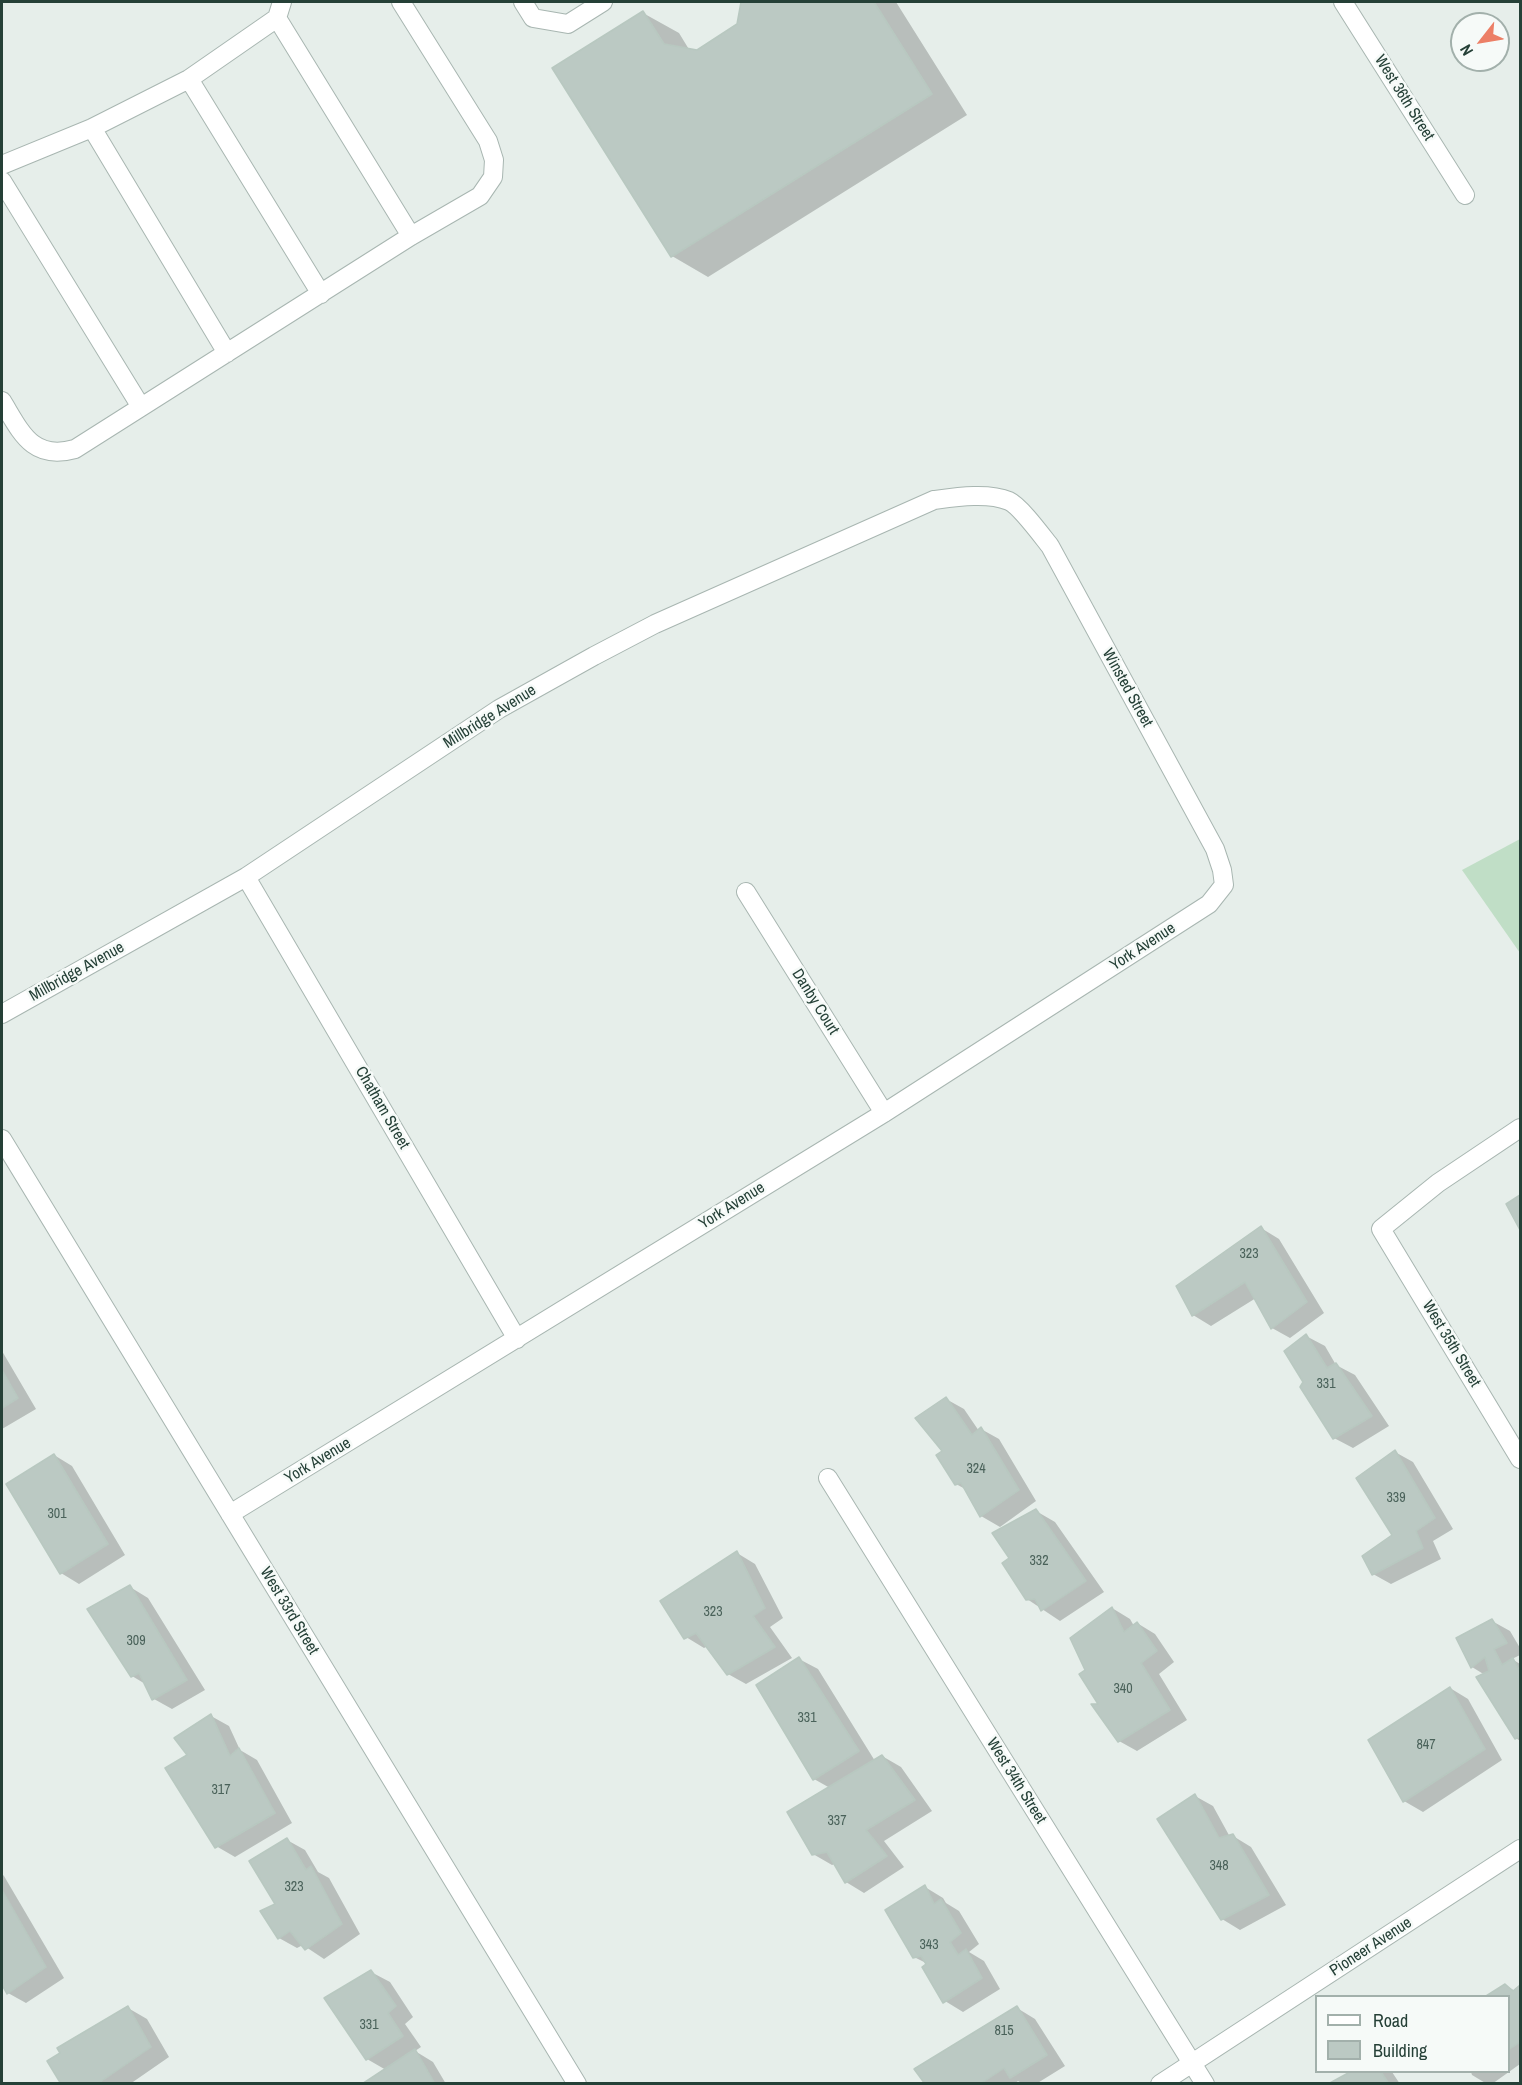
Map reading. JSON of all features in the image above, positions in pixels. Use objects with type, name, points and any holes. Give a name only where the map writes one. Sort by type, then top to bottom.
[{"type":"street","points":[[2,401],[26,440],[46,451],[62,452],[75,449],[411,236],[480,196],[493,177],[494,160],[488,141],[401,2]]},
{"type":"street","points":[[523,2],[533,18],[568,24],[603,2]]},
{"type":"street","name":"West 36th Street","points":[[1343,2],[1465,195]]},
{"type":"street","points":[[2,165],[93,128],[189,79],[280,10],[411,236]]},
{"type":"street","points":[[189,79],[321,294]]},
{"type":"street","points":[[93,128],[227,353]]},
{"type":"street","points":[[2,181],[141,407]]},
{"type":"street","name":"Millbridge Avenue","points":[[2,1014],[246,877],[499,709],[655,624],[934,500],[976,495],[1010,501]]},
{"type":"street","name":"Winsted Street","points":[[1010,501],[1050,546],[1215,849],[1224,885]]},
{"type":"street","name":"Chatham Street","points":[[246,877],[517,1339]]},
{"type":"street","name":"York Avenue","points":[[230,1514],[884,1113],[1209,904],[1224,885]]},
{"type":"street","name":"Danby Court","points":[[746,892],[884,1113]]},
{"type":"street","name":"West 35th Street","points":[[1521,1128],[1438,1183],[1381,1229],[1521,1459]]},
{"type":"street","name":"West 33rd Street","points":[[2,1139],[577,2084]]},
{"type":"street","name":"West 34th Street","points":[[828,1478],[1205,2084]]},
{"type":"street","name":"Pioneer Avenue","points":[[1161,2084],[1521,1849]]},
{"type":"green space","points":[[1520,839],[1520,953],[1462,870]]},
{"type":"building","points":[[741,2],[874,2],[932,94],[671,257],[552,68],[643,11],[664,44],[697,50],[737,24]]},
{"type":"building","points":[[1520,1195],[1520,1230],[1506,1204]]},
{"type":"building","points":[[1261,1226],[1307,1302],[1271,1329],[1245,1282],[1192,1316],[1176,1286]]},
{"type":"building","points":[[1306,1334],[1327,1368],[1336,1363],[1372,1416],[1333,1439],[1300,1387],[1303,1382],[1284,1351]]},
{"type":"building","points":[[2,1370],[18,1398],[2,1408]]},
{"type":"building","points":[[946,1397],[972,1435],[981,1427],[1019,1490],[980,1517],[961,1483],[955,1485],[936,1455],[942,1451],[915,1418]]},
{"type":"building","points":[[1395,1450],[1435,1518],[1416,1531],[1423,1548],[1372,1575],[1362,1556],[1392,1535],[1356,1478]]},
{"type":"building","points":[[54,1454],[108,1544],[60,1574],[6,1484]]},
{"type":"building","points":[[1036,1509],[1086,1581],[1041,1611],[1035,1599],[1026,1600],[1002,1563],[1009,1558],[992,1533]]},
{"type":"building","points":[[737,1551],[765,1608],[753,1616],[775,1647],[727,1675],[696,1633],[684,1639],[660,1601]]},
{"type":"building","points":[[130,1585],[187,1680],[152,1700],[139,1673],[131,1677],[87,1609]]},
{"type":"building","points":[[1112,1607],[1124,1632],[1137,1622],[1157,1651],[1141,1663],[1170,1710],[1118,1742],[1091,1704],[1098,1704],[1079,1674],[1085,1670],[1070,1638]]},
{"type":"building","points":[[1492,1619],[1507,1643],[1494,1649],[1502,1665],[1513,1658],[1520,1672],[1520,1736],[1515,1739],[1476,1677],[1489,1671],[1485,1657],[1471,1668],[1456,1638]]},
{"type":"building","points":[[799,1657],[859,1751],[813,1780],[756,1685]]},
{"type":"building","points":[[1450,1687],[1485,1749],[1403,1802],[1368,1740]]},
{"type":"building","points":[[211,1714],[230,1756],[239,1748],[275,1813],[215,1848],[165,1768],[187,1755],[174,1738]]},
{"type":"building","points":[[882,1755],[915,1800],[866,1830],[887,1856],[845,1883],[827,1852],[812,1855],[787,1812]]},
{"type":"building","points":[[1195,1794],[1219,1838],[1233,1834],[1269,1895],[1221,1920],[1157,1819]]},
{"type":"building","points":[[287,1838],[306,1870],[311,1866],[342,1924],[305,1950],[290,1931],[278,1939],[260,1911],[275,1904],[249,1861]]},
{"type":"building","points":[[925,1885],[934,1904],[941,1899],[961,1933],[950,1942],[958,1955],[966,1949],[982,1978],[943,2003],[922,1967],[926,1964],[921,1956],[913,1958],[885,1910]]},
{"type":"building","points":[[2,1890],[46,1967],[7,1994],[2,1985]]},
{"type":"building","points":[[371,1970],[396,2006],[388,2013],[403,2036],[366,2060],[324,1998]]},
{"type":"building","points":[[1505,1984],[1513,1991],[1520,1985],[1520,2042],[1510,2049],[1510,1995],[1488,1995]]},
{"type":"building","points":[[128,2006],[151,2047],[97,2084],[61,2084],[47,2061],[60,2053],[57,2048]]},
{"type":"building","points":[[1017,2006],[1047,2055],[1010,2078],[1004,2068],[980,2084],[925,2084],[914,2069]]},
{"type":"building","points":[[415,2049],[435,2084],[362,2084]]},
{"type":"building","points":[[1348,2073],[1382,2073],[1389,2084],[1328,2084]]}]
